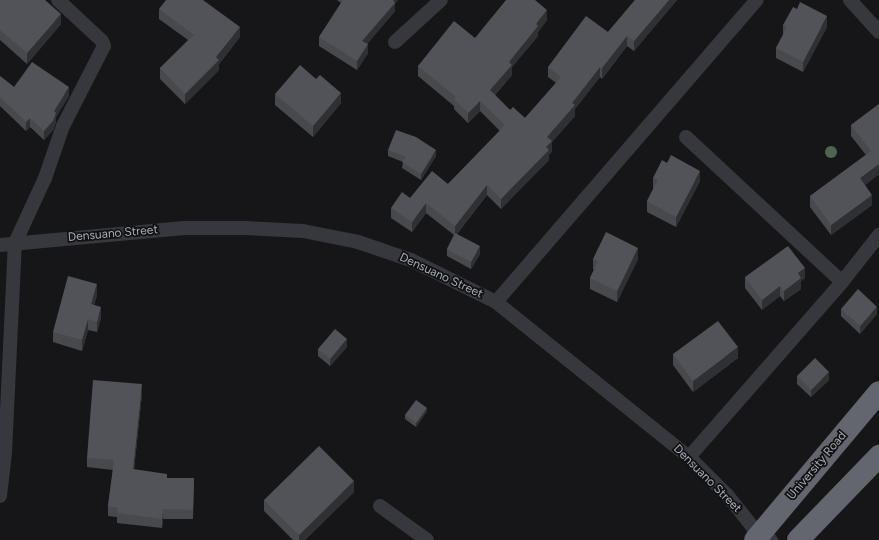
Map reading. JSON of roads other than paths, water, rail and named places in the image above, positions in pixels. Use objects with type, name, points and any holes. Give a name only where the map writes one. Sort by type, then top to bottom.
[{"type":"highway","name":"University Road","points":[[762,538],[879,392]]},
{"type":"highway","points":[[798,540],[879,456]]},
{"type":"street","points":[[0,496],[5,453],[15,243],[45,178],[63,126],[104,46],[102,41],[58,0]]},
{"type":"street","points":[[395,42],[441,0]]},
{"type":"street","points":[[496,302],[757,0]]},
{"type":"street","points":[[850,0],[879,32]]},
{"type":"street","points":[[686,137],[842,282]]},
{"type":"street","name":"Densuano Street","points":[[0,245],[184,228],[244,228],[303,231],[358,242],[411,260],[496,302],[689,457],[728,496],[762,538]]},
{"type":"street","points":[[689,457],[842,282],[879,235]]},
{"type":"street","points":[[380,506],[427,540]]}]
